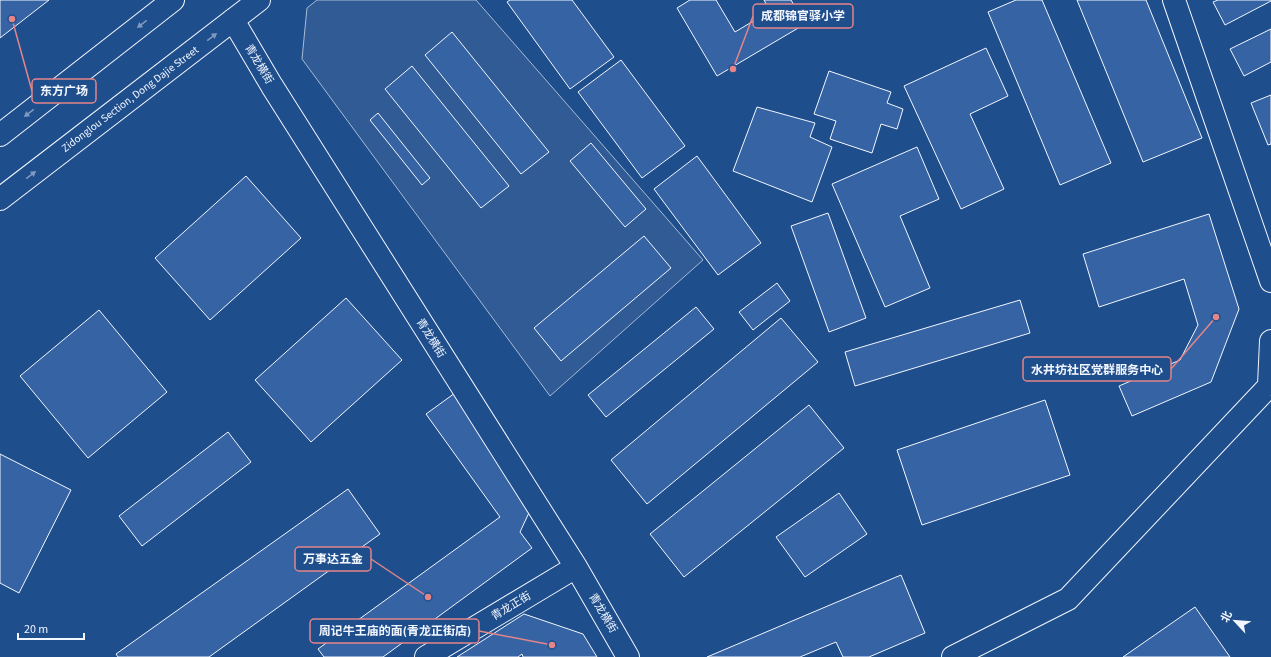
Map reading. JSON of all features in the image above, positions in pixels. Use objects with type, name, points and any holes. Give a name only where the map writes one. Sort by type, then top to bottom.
[{"type":"street","points":[[0,135],[173,0]]},
{"type":"street","name":"Zidonglou Section, Dong Dajie Street","points":[[0,199],[259,0]]},
{"type":"street","points":[[1174,0],[1271,281]]},
{"type":"street","name":"青龙横街","points":[[233,20],[272,86],[576,567],[628,657]]},
{"type":"street","points":[[957,656],[1068,599],[1270,384],[1271,341]]},
{"type":"street","name":"青龙正街","points":[[426,657],[576,567]]},
{"type":"shaded area","points":[[317,0],[476,0],[703,260],[550,396],[302,59],[307,8]]},
{"type":"building","points":[[0,0],[49,0],[0,38]]},
{"type":"building","points":[[510,0],[572,0],[614,57],[570,89],[507,2]]},
{"type":"building","points":[[690,0],[716,0],[735,32],[770,11],[764,0],[791,0],[805,24],[717,76],[677,8]]},
{"type":"building","points":[[1016,0],[1042,0],[1111,163],[1060,185],[988,12]]},
{"type":"building","points":[[1077,0],[1146,0],[1202,138],[1143,162]]},
{"type":"building","points":[[1218,0],[1271,1],[1225,25],[1213,2]]},
{"type":"building","points":[[1271,29],[1271,62],[1244,76],[1230,49]]},
{"type":"building","points":[[452,32],[549,152],[521,174],[425,55]]},
{"type":"building","points":[[986,48],[1008,96],[970,114],[1004,189],[961,209],[904,86]]},
{"type":"building","points":[[621,60],[685,146],[642,178],[578,92]]},
{"type":"building","points":[[412,66],[509,186],[481,208],[385,89]]},
{"type":"building","points":[[829,71],[891,92],[887,103],[903,109],[897,129],[881,124],[872,153],[830,139],[836,121],[814,114]]},
{"type":"building","points":[[1271,95],[1271,144],[1268,145],[1251,103]]},
{"type":"building","points":[[757,107],[815,123],[810,137],[832,147],[812,202],[733,171]]},
{"type":"building","points":[[378,113],[430,178],[422,185],[370,120]]},
{"type":"building","points":[[591,143],[646,209],[625,227],[570,161]]},
{"type":"building","points":[[917,147],[939,199],[900,216],[930,288],[885,307],[832,184]]},
{"type":"building","points":[[697,156],[761,243],[718,275],[654,189]]},
{"type":"building","points":[[246,176],[301,238],[210,320],[155,258]]},
{"type":"building","points":[[828,213],[866,318],[829,332],[791,226]]},
{"type":"building","points":[[1209,214],[1239,309],[1211,382],[1132,416],[1119,386],[1180,360],[1198,325],[1184,279],[1099,307],[1083,254]]},
{"type":"building","points":[[644,236],[671,268],[561,361],[534,328]]},
{"type":"building","points":[[777,283],[790,301],[753,330],[739,312]]},
{"type":"building","points":[[346,298],[402,360],[311,442],[255,380]]},
{"type":"building","points":[[1020,300],[1030,333],[855,386],[845,352]]},
{"type":"building","points":[[696,307],[714,329],[606,417],[588,395]]},
{"type":"building","points":[[99,310],[167,392],[88,458],[20,376]]},
{"type":"building","points":[[781,318],[818,362],[647,504],[611,460]]},
{"type":"building","points":[[455,393],[534,502],[520,532],[532,548],[383,657],[324,657],[318,649],[500,517],[426,414]]},
{"type":"building","points":[[1045,400],[1070,475],[922,525],[897,450]]},
{"type":"building","points":[[809,405],[844,448],[684,577],[650,534]]},
{"type":"building","points":[[228,432],[251,462],[142,546],[119,516]]},
{"type":"building","points":[[0,454],[71,490],[19,593],[0,583]]},
{"type":"building","points":[[348,489],[380,534],[209,657],[118,657],[116,654]]},
{"type":"building","points":[[839,493],[867,534],[805,577],[776,537]]},
{"type":"building","points":[[901,575],[925,633],[869,657],[843,657],[836,642],[800,657],[707,657]]},
{"type":"building","points":[[1195,607],[1230,657],[1123,657]]},
{"type":"building","points":[[524,614],[583,634],[597,657],[523,657],[522,654],[518,657],[457,657]]},
{"type":"place","name":"东方广场","points":[[12,19]]},
{"type":"place","name":"成都锦官驿小学","points":[[733,69]]},
{"type":"place","name":"水井坊社区党群服务中心","points":[[1216,317]]},
{"type":"place","name":"万事达五金","points":[[428,597]]},
{"type":"place","name":"周记牛王庙的面(青龙正街店)","points":[[552,645]]}]
